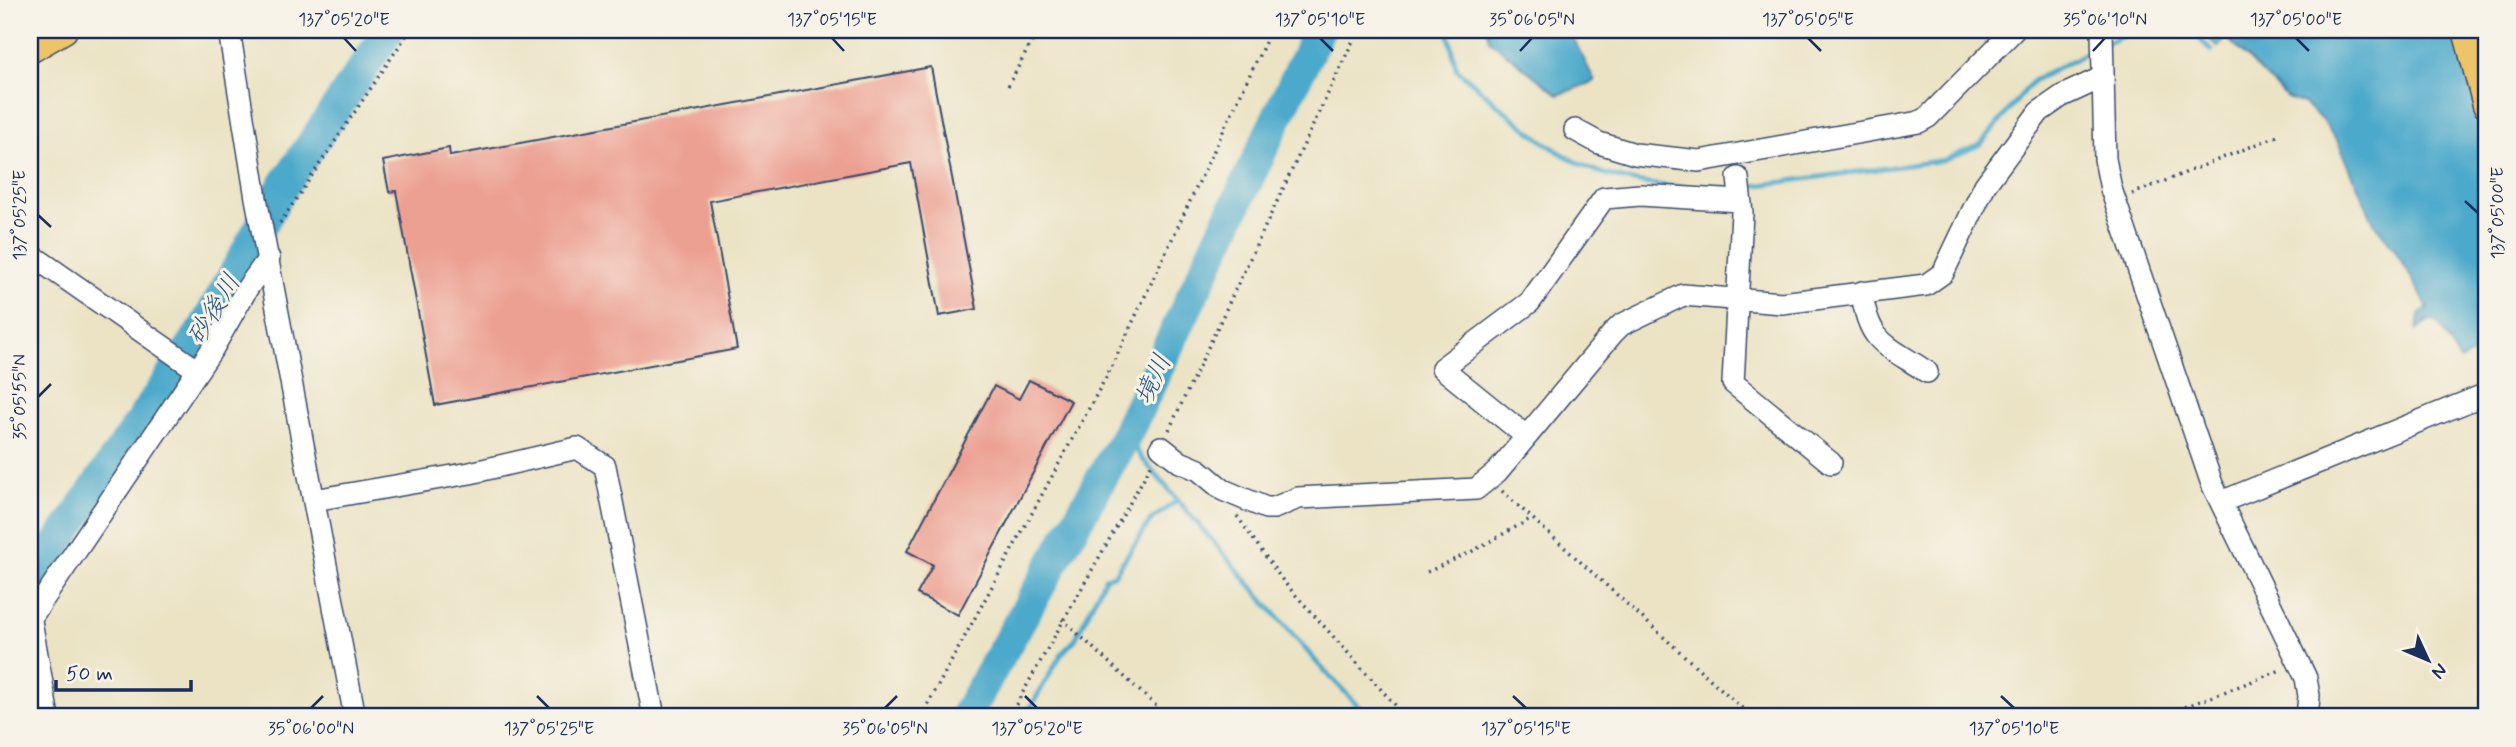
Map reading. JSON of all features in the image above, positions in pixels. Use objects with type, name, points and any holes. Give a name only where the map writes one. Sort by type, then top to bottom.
[{"type":"main road","points":[[30,50],[62,30]]},
{"type":"main road","points":[[2466,30],[2486,105]]},
{"type":"street","points":[[229,30],[256,198],[355,717]]},
{"type":"street","points":[[1575,130],[1599,143],[1635,154],[1699,161],[1919,122],[1928,117],[2014,30]]},
{"type":"street","points":[[2102,30],[2105,159],[2114,200],[2221,502],[2299,663],[2309,696],[2306,717]]},
{"type":"street","points":[[1161,447],[1180,461],[1199,470],[1223,490],[1255,505],[1274,508],[1298,498],[1476,489],[1489,479],[1621,326],[1683,295],[1782,303],[1926,285],[1943,273],[1985,184],[2039,112],[2062,96],[2103,77]]},
{"type":"street","points":[[1738,178],[1740,201],[1733,383],[1831,463]]},
{"type":"street","points":[[1526,436],[1442,368],[1530,302],[1604,198],[1640,195],[1740,201]]},
{"type":"street","points":[[48,717],[30,617],[248,286],[267,250]]},
{"type":"street","points":[[30,254],[193,368]]},
{"type":"street","points":[[1862,292],[1866,321],[1880,341],[1927,372]]},
{"type":"street","points":[[2221,502],[2486,394]]},
{"type":"street","points":[[314,500],[470,472],[577,448],[605,466],[654,717]]},
{"type":"path","points":[[279,225],[410,30]]},
{"type":"path","points":[[1008,86],[1038,30]]},
{"type":"path","points":[[921,717],[1111,368],[1271,30]]},
{"type":"path","points":[[1009,717],[1161,447],[1312,133],[1358,30]]},
{"type":"path","points":[[2114,200],[2280,135]]},
{"type":"path","points":[[1489,479],[1752,717]]},
{"type":"path","points":[[1223,490],[1245,531],[1283,581],[1406,717]]},
{"type":"path","points":[[1427,572],[1505,535],[1532,518]]},
{"type":"path","points":[[1062,619],[1168,717]]},
{"type":"path","points":[[2159,717],[2299,663]]},
{"type":"path","points":[[1734,717],[1745,711]]},
{"type":"water","points":[[1487,30],[1569,30],[1595,81],[1558,95],[1489,40]]},
{"type":"water","points":[[2200,30],[2486,30],[2486,346],[2460,361],[2438,322],[2429,321],[2417,330],[2419,314],[2428,307],[2394,248],[2375,225],[2339,144],[2322,120],[2302,103],[2287,98],[2227,38],[2218,47]]},
{"type":"building","points":[[931,67],[977,309],[939,316],[911,163],[710,201],[737,349],[435,405],[396,191],[389,192],[383,161],[449,148],[450,156]]},
{"type":"building","points":[[1029,380],[1071,401],[958,615],[917,594],[933,565],[907,551],[994,386],[1019,399]]},
{"type":"waterway","name":"砂後川","points":[[30,584],[204,328],[282,188],[389,30]]},
{"type":"waterway","name":"境川","points":[[965,717],[1125,437],[1319,30]]},
{"type":"waterway","points":[[1448,30],[1456,68],[1528,130],[1564,155],[1618,178],[1685,187],[1735,188]]},
{"type":"waterway","points":[[2107,43],[2136,30]]},
{"type":"waterway","points":[[2190,30],[2212,51]]},
{"type":"waterway","points":[[1745,187],[1945,160],[1981,144],[2033,81],[2098,47]]},
{"type":"waterway","points":[[1127,433],[1140,456],[1319,665],[1369,717]]},
{"type":"waterway","points":[[1025,717],[1062,653],[1075,640],[1105,578],[1114,575],[1151,520],[1178,500]]}]
